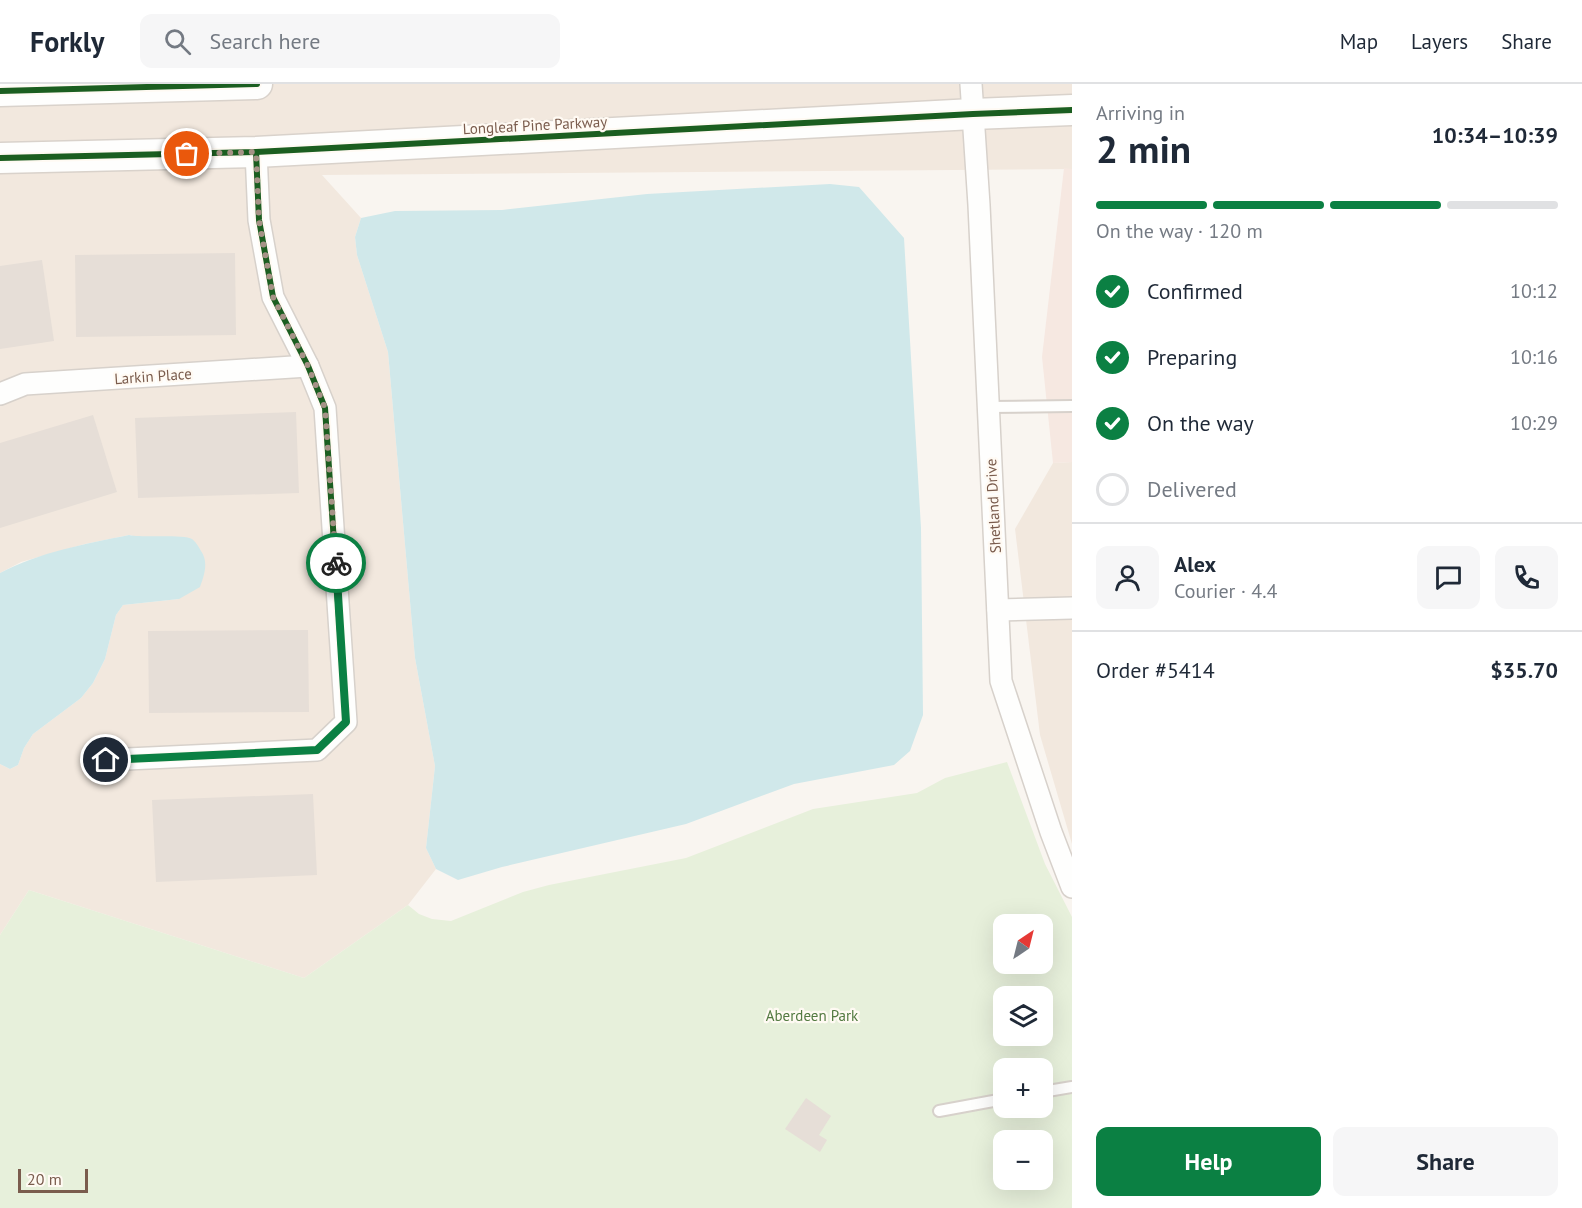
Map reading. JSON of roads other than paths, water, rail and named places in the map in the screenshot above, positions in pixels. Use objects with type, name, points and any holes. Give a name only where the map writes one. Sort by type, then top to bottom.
[{"type":"main road","points":[[0,91],[257,84]]},
{"type":"main road","name":"Longleaf Pine Parkway","points":[[0,158],[256,152],[1072,110]]},
{"type":"street","name":"Shetland Drive","points":[[971,84],[1001,681],[1051,832],[1072,887]]},
{"type":"street","points":[[106,760],[317,750],[346,722],[325,408],[308,366],[273,297],[259,220],[256,152]]},
{"type":"street","name":"Larkin Place","points":[[0,394],[26,384],[308,366]]},
{"type":"street","points":[[998,610],[1072,608]]},
{"type":"lane","points":[[988,407],[1072,406]]},
{"type":"lane","points":[[1053,1090],[1072,1087]]},
{"type":"lane","points":[[939,1111],[993,1101]]},
{"type":"water","points":[[830,184],[859,187],[904,238],[921,528],[923,715],[910,751],[894,765],[794,784],[686,824],[502,867],[458,880],[436,869],[426,848],[435,766],[415,658],[388,352],[357,255],[355,237],[361,218],[395,211],[502,210],[647,194]]},
{"type":"water","points":[[129,535],[192,539],[205,560],[200,587],[179,599],[123,605],[116,615],[105,659],[93,683],[81,698],[33,734],[24,748],[18,765],[10,769],[0,764],[0,573],[47,554]]},
{"type":"park label","name":"Aberdeen Park","points":[[812,1015]]}]
